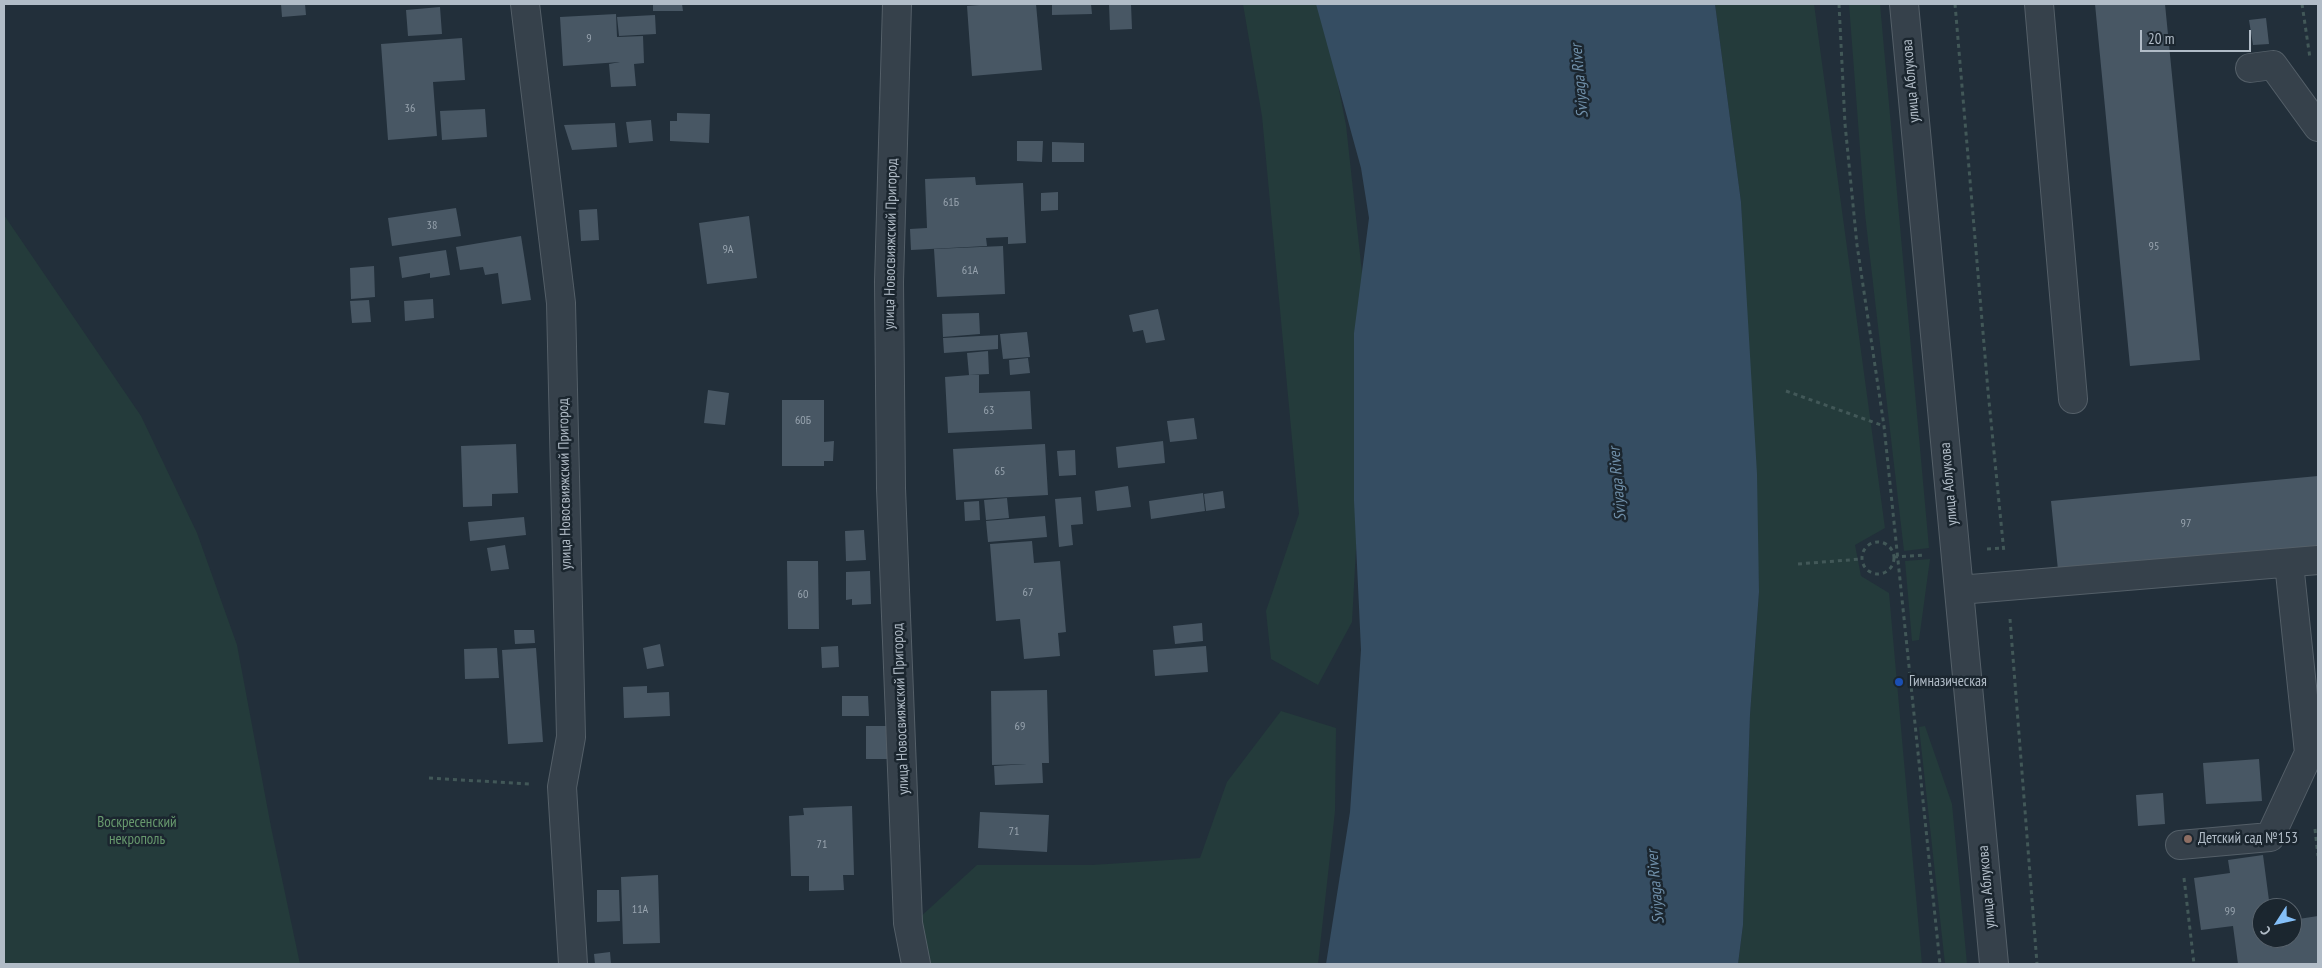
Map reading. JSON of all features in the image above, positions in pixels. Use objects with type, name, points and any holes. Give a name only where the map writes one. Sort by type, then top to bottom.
[{"type":"street","name":"улица Новосвияжский Пригород","points":[[525,4],[561,303],[571,737],[562,787],[573,964]]},
{"type":"street","name":"улица Новосвияжский Пригород","points":[[897,4],[889,282],[891,488],[908,923],[916,964]]},
{"type":"street","name":"улица Аблукова","points":[[1904,4],[1994,964]]},
{"type":"street","points":[[2039,4],[2073,399]]},
{"type":"street","points":[[2250,68],[2273,65],[2318,127]]},
{"type":"street","points":[[1959,590],[2318,560]]},
{"type":"street","points":[[2180,845],[2270,837],[2309,753],[2289,563]]},
{"type":"path","points":[[1839,4],[1845,124],[1855,227],[1884,426],[1896,557],[1940,964]]},
{"type":"path","points":[[1955,4],[1988,391],[2007,586],[2037,964]]},
{"type":"path","points":[[1786,391],[1884,426]]},
{"type":"path","points":[[1881,542],[1890,547],[1896,557],[1892,566],[1884,574],[1874,574],[1865,568],[1861,559],[1864,549],[1871,543],[1881,542]]},
{"type":"path","points":[[1798,564],[1861,559]]},
{"type":"path","points":[[429,778],[562,787]]},
{"type":"path","points":[[2315,829],[2318,856]]},
{"type":"path","points":[[2180,845],[2194,964]]},
{"type":"green space","points":[[1243,4],[1322,4],[1346,125],[1368,328],[1352,622],[1318,685],[1271,659],[1266,611],[1299,514],[1262,116]]},
{"type":"green space","points":[[1715,4],[1814,4],[1885,528],[1855,545],[1861,576],[1889,593],[1922,964],[1738,964],[1743,925],[1750,715],[1759,592],[1741,202]]},
{"type":"green space","points":[[1849,4],[1880,4],[1929,548],[1904,551],[1865,214]]},
{"type":"green space","name":"Воскресенский некрополь","points":[[4,215],[141,416],[197,533],[237,645],[271,827],[300,964],[4,964]]},
{"type":"green space","points":[[1930,559],[1919,640],[1912,641],[1905,561]]},
{"type":"green space","points":[[1281,711],[1336,728],[1335,811],[1318,964],[924,964],[918,919],[977,865],[1092,865],[1200,858],[1227,782]]},
{"type":"green space","points":[[1925,726],[1952,804],[1967,964],[1945,964],[1919,727]]},
{"type":"water","name":"Sviyaga River","points":[[1316,4],[1715,4],[1741,202],[1757,474],[1759,592],[1750,715],[1743,925],[1738,964],[1326,964],[1350,812],[1361,650],[1354,501],[1354,333],[1369,218],[1361,168]]},
{"type":"building","points":[[281,4],[305,4],[306,15],[282,17]]},
{"type":"building","points":[[653,4],[682,4],[683,11],[653,11]]},
{"type":"building","points":[[1036,4],[1042,70],[972,76],[967,6]]},
{"type":"building","points":[[1052,4],[1091,4],[1092,14],[1052,15]]},
{"type":"building","points":[[1109,4],[1131,4],[1132,29],[1110,30]]},
{"type":"building","points":[[2095,4],[2165,4],[2200,360],[2130,366]]},
{"type":"building","points":[[440,7],[442,34],[408,36],[406,10]]},
{"type":"building","points":[[616,14],[617,37],[643,36],[644,63],[634,64],[636,86],[611,87],[609,64],[620,62],[563,66],[560,17]]},
{"type":"building","points":[[655,15],[656,34],[619,36],[617,17]]},
{"type":"building","points":[[2266,18],[2269,44],[2253,45],[2249,20]]},
{"type":"building","points":[[462,38],[465,80],[433,82],[437,136],[388,140],[381,44]]},
{"type":"building","points":[[485,109],[487,137],[442,140],[440,111]]},
{"type":"building","points":[[677,113],[710,114],[709,143],[670,141],[670,121],[677,121]]},
{"type":"building","points":[[651,120],[653,141],[629,143],[626,122]]},
{"type":"building","points":[[615,123],[617,147],[572,150],[564,125]]},
{"type":"building","points":[[1017,141],[1043,141],[1042,162],[1017,161]]},
{"type":"building","points":[[1052,142],[1084,143],[1084,162],[1052,162]]},
{"type":"building","points":[[975,177],[976,185],[1023,183],[1026,243],[1008,244],[1008,237],[986,238],[987,246],[911,250],[910,229],[927,228],[925,179]]},
{"type":"building","points":[[1058,192],[1058,210],[1041,211],[1041,193]]},
{"type":"building","points":[[456,208],[461,236],[392,246],[388,218]]},
{"type":"building","points":[[597,209],[599,240],[581,241],[579,210]]},
{"type":"building","points":[[749,216],[757,278],[707,284],[699,223]]},
{"type":"building","points":[[521,236],[531,300],[502,304],[498,273],[485,275],[483,267],[460,270],[456,247]]},
{"type":"building","points":[[1003,246],[1005,294],[937,297],[934,249]]},
{"type":"building","points":[[446,250],[450,275],[430,278],[430,273],[402,278],[399,257]]},
{"type":"building","points":[[374,266],[375,297],[351,299],[350,268]]},
{"type":"building","points":[[433,299],[434,318],[405,321],[404,301]]},
{"type":"building","points":[[369,300],[371,322],[352,323],[350,301]]},
{"type":"building","points":[[1158,309],[1165,340],[1146,343],[1143,330],[1133,332],[1129,315]]},
{"type":"building","points":[[979,313],[980,334],[943,337],[942,314]]},
{"type":"building","points":[[1027,332],[1030,357],[1003,359],[1000,334]]},
{"type":"building","points":[[998,335],[998,349],[944,353],[943,338]]},
{"type":"building","points":[[988,351],[989,374],[969,375],[967,353]]},
{"type":"building","points":[[1028,358],[1030,373],[1010,375],[1009,360]]},
{"type":"building","points":[[979,375],[979,393],[1030,391],[1032,429],[948,433],[945,377]]},
{"type":"building","points":[[708,390],[729,393],[725,425],[704,423]]},
{"type":"building","points":[[782,400],[824,400],[824,442],[834,441],[833,461],[824,461],[824,466],[782,466]]},
{"type":"building","points":[[1194,418],[1197,439],[1170,442],[1167,421]]},
{"type":"building","points":[[1163,441],[1165,463],[1118,468],[1116,447]]},
{"type":"building","points":[[516,444],[518,493],[492,494],[492,506],[463,507],[461,446]]},
{"type":"building","points":[[1045,444],[1048,495],[956,500],[953,449]]},
{"type":"building","points":[[1075,450],[1076,475],[1059,476],[1057,451]]},
{"type":"building","points":[[2318,476],[2318,546],[2058,570],[2051,501]]},
{"type":"building","points":[[1128,486],[1131,507],[1097,511],[1095,491]]},
{"type":"building","points":[[1223,491],[1225,508],[1206,511],[1204,494]]},
{"type":"building","points":[[1203,493],[1205,511],[1151,519],[1149,501]]},
{"type":"building","points":[[1081,497],[1083,524],[1071,525],[1073,545],[1059,547],[1055,499]]},
{"type":"building","points":[[1007,498],[1009,518],[986,520],[984,500]]},
{"type":"building","points":[[979,501],[980,520],[965,521],[964,502]]},
{"type":"building","points":[[1045,516],[1047,537],[988,542],[986,521]]},
{"type":"building","points":[[524,517],[526,535],[470,541],[468,522]]},
{"type":"building","points":[[864,530],[866,560],[846,561],[845,531]]},
{"type":"building","points":[[1032,541],[1034,563],[1060,561],[1066,632],[1058,633],[1060,656],[1024,659],[1020,619],[996,621],[990,544]]},
{"type":"building","points":[[505,545],[509,569],[491,571],[487,548]]},
{"type":"building","points":[[787,561],[818,561],[819,629],[788,629]]},
{"type":"building","points":[[870,571],[871,604],[852,605],[852,599],[846,600],[846,572]]},
{"type":"building","points":[[1202,623],[1203,641],[1175,644],[1173,626]]},
{"type":"building","points":[[514,630],[534,630],[535,643],[515,644]]},
{"type":"building","points":[[660,644],[664,666],[647,669],[643,648]]},
{"type":"building","points":[[838,646],[839,667],[822,668],[821,647]]},
{"type":"building","points":[[1206,646],[1208,672],[1155,676],[1153,650]]},
{"type":"building","points":[[497,648],[499,678],[465,679],[464,649]]},
{"type":"building","points":[[536,648],[543,742],[508,744],[502,650]]},
{"type":"building","points":[[647,686],[647,693],[669,692],[670,716],[624,718],[623,687]]},
{"type":"building","points":[[1047,690],[1049,763],[1042,763],[1043,783],[995,785],[994,766],[1027,764],[992,765],[991,691]]},
{"type":"building","points":[[842,696],[868,696],[869,716],[842,716]]},
{"type":"building","points":[[866,726],[888,726],[888,759],[866,759]]},
{"type":"building","points":[[2259,759],[2262,801],[2206,804],[2203,763]]},
{"type":"building","points":[[2163,793],[2165,824],[2138,826],[2136,795]]},
{"type":"building","points":[[852,806],[854,875],[843,875],[844,890],[809,891],[809,876],[791,876],[789,816],[804,815],[803,808]]},
{"type":"building","points":[[980,812],[1049,815],[1047,852],[978,848]]},
{"type":"building","points":[[2263,855],[2269,898],[2252,898],[2252,948],[2302,948],[2302,918],[2318,916],[2318,964],[2238,964],[2233,926],[2201,930],[2194,878],[2230,873],[2228,860]]},
{"type":"building","points":[[658,875],[660,943],[623,944],[621,877]]},
{"type":"building","points":[[597,890],[619,890],[620,921],[597,922]]},
{"type":"building","points":[[610,952],[611,964],[595,964],[594,954]]},
{"type":"place","name":"Гимназическая","points":[[1899,682]]},
{"type":"place","name":"Детский сад №153","points":[[2188,839]]}]
